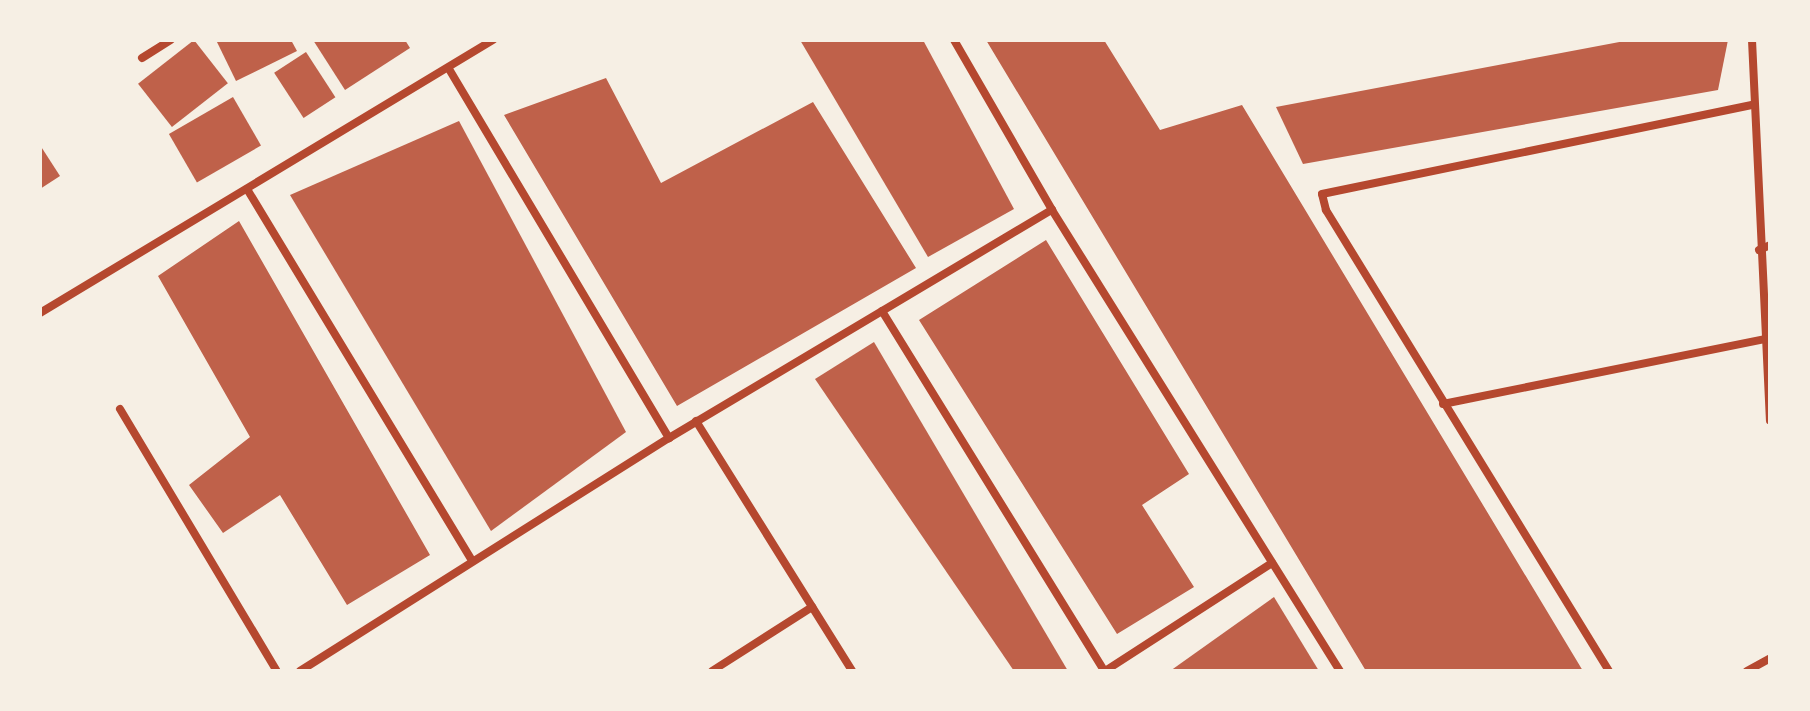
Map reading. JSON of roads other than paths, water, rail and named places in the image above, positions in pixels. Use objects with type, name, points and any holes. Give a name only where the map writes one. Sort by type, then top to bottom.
[{"type":"street","points":[[142,58],[171,40]]},
{"type":"street","points":[[40,313],[493,40]]},
{"type":"street","points":[[954,40],[1052,210],[1340,671]]},
{"type":"street","points":[[1752,40],[1759,250],[1770,421]]},
{"type":"street","points":[[449,69],[669,438]]},
{"type":"street","points":[[1609,671],[1443,404],[1322,201],[1325,191],[1753,105]]},
{"type":"street","points":[[247,189],[472,561]]},
{"type":"street","points":[[300,671],[696,421],[1052,210]]},
{"type":"street","points":[[1759,250],[1770,245]]},
{"type":"street","points":[[882,311],[1104,671],[1272,563]]},
{"type":"street","points":[[1443,404],[1765,339]]},
{"type":"street","points":[[120,409],[277,671]]},
{"type":"street","points":[[696,421],[852,671]]},
{"type":"street","points":[[712,671],[812,607]]},
{"type":"street","points":[[1747,671],[1770,658]]}]
